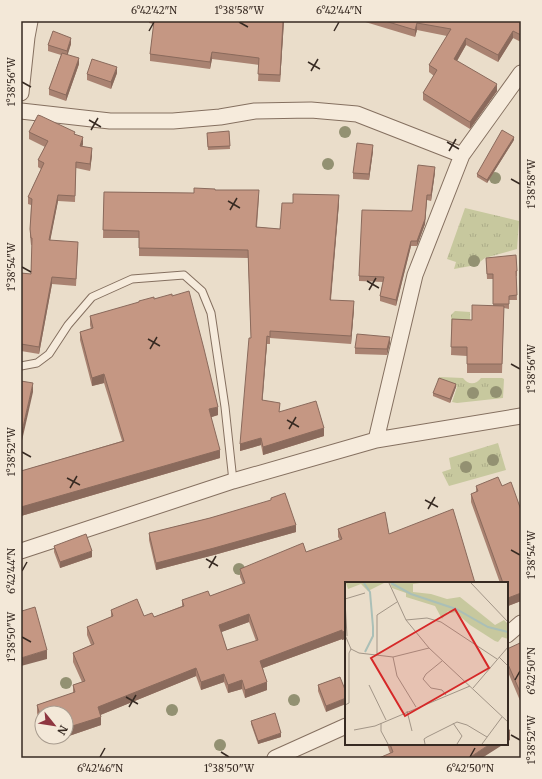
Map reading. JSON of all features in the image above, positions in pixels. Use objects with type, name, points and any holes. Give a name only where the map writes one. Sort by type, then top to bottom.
[{"type":"street","points":[[21,92],[24,36],[30,21]]},
{"type":"street","points":[[376,440],[415,275],[462,155],[521,73]]},
{"type":"street","points":[[21,111],[110,121],[173,121],[220,118],[255,111],[311,110],[357,114],[462,155]]},
{"type":"street","points":[[21,551],[233,481],[376,440],[521,416]]},
{"type":"street","points":[[508,634],[521,622]]},
{"type":"street","points":[[275,758],[345,726]]},
{"type":"lane","points":[[21,366],[37,363],[49,354],[68,325],[92,297],[132,279],[184,275],[202,291],[211,313],[225,407],[233,481]]},
{"type":"green space","points":[[465,208],[519,221],[517,249],[485,258],[476,265],[454,269],[456,262],[447,259]]},
{"type":"green space","points":[[455,311],[470,312],[470,327],[451,326],[451,315]]},
{"type":"green space","points":[[440,377],[463,378],[470,383],[477,382],[481,378],[502,378],[504,379],[503,398],[457,403],[452,402],[457,387],[437,380]]},
{"type":"green space","points":[[498,443],[506,470],[449,486],[442,472],[451,469],[449,458]]},
{"type":"building","points":[[154,21],[283,21],[280,75],[258,74],[259,58],[212,52],[210,62],[150,54]]},
{"type":"building","points":[[385,21],[521,21],[521,35],[513,31],[498,55],[466,38],[454,59],[497,84],[470,122],[423,93],[437,70],[429,65],[451,29],[417,23],[415,30]]},
{"type":"building","points":[[53,31],[71,38],[67,51],[48,45]]},
{"type":"building","points":[[62,53],[79,58],[66,95],[49,89]]},
{"type":"building","points":[[92,59],[117,67],[111,82],[87,74]]},
{"type":"building","points":[[38,115],[75,132],[74,134],[83,137],[80,146],[92,148],[90,164],[76,162],[75,196],[58,195],[49,240],[78,242],[76,279],[52,277],[39,347],[21,344],[21,273],[31,274],[32,238],[30,229],[32,199],[28,197],[44,163],[38,160],[48,141],[29,132]]},
{"type":"building","points":[[502,130],[514,137],[487,180],[477,174]]},
{"type":"building","points":[[229,131],[230,146],[208,147],[207,133]]},
{"type":"building","points":[[357,143],[373,145],[369,174],[353,173]]},
{"type":"building","points":[[418,165],[435,167],[431,195],[427,195],[425,219],[417,241],[411,241],[396,300],[380,296],[384,277],[359,276],[362,210],[412,211]]},
{"type":"building","points":[[194,188],[215,190],[259,190],[256,227],[280,229],[282,203],[293,203],[293,194],[339,195],[330,300],[354,301],[351,336],[270,331],[270,337],[267,336],[262,400],[280,403],[279,412],[316,401],[324,428],[263,447],[261,438],[240,444],[249,338],[251,338],[248,250],[139,248],[139,231],[103,230],[104,192],[194,193]]},
{"type":"building","points":[[516,255],[517,295],[509,296],[509,304],[493,304],[493,274],[487,274],[486,258]]},
{"type":"building","points":[[189,291],[218,407],[209,409],[220,450],[21,507],[21,471],[124,441],[104,374],[92,378],[80,332],[93,328],[90,316],[154,297],[154,299],[172,294],[172,296]]},
{"type":"building","points":[[472,305],[504,306],[502,364],[467,364],[467,347],[451,347],[452,319],[472,320]]},
{"type":"building","points":[[357,334],[390,337],[387,349],[355,348]]},
{"type":"building","points":[[439,378],[456,384],[450,399],[433,393]]},
{"type":"building","points":[[21,381],[33,383],[21,436]]},
{"type":"building","points":[[498,477],[502,486],[511,482],[521,510],[521,593],[508,598],[508,582],[503,582],[471,494],[478,491],[476,486]]},
{"type":"building","points":[[285,493],[296,525],[156,563],[149,533],[210,518],[271,500],[271,498]]},
{"type":"building","points":[[453,509],[475,582],[345,582],[345,631],[342,632],[342,630],[260,661],[267,682],[245,690],[242,680],[228,685],[224,674],[201,682],[196,668],[98,707],[101,717],[74,725],[74,705],[37,705],[75,692],[73,685],[85,681],[73,653],[94,644],[87,627],[113,616],[111,610],[137,599],[144,616],[152,613],[154,617],[184,606],[182,600],[208,591],[210,596],[245,583],[240,569],[303,543],[306,552],[342,539],[338,529],[385,512],[389,534]],"holes":[[[249,614],[258,640],[227,650],[219,625]]]},
{"type":"building","points":[[86,534],[92,551],[60,562],[54,546]]},
{"type":"building","points":[[35,607],[47,650],[21,658],[21,608],[22,611]]},
{"type":"building","points":[[520,643],[521,645],[521,694],[508,664],[508,649]]},
{"type":"building","points":[[340,677],[345,690],[345,698],[326,706],[318,685]]},
{"type":"building","points":[[275,713],[281,733],[258,741],[251,721]]},
{"type":"building","points":[[390,745],[488,745],[469,758],[379,758],[393,752]]}]
